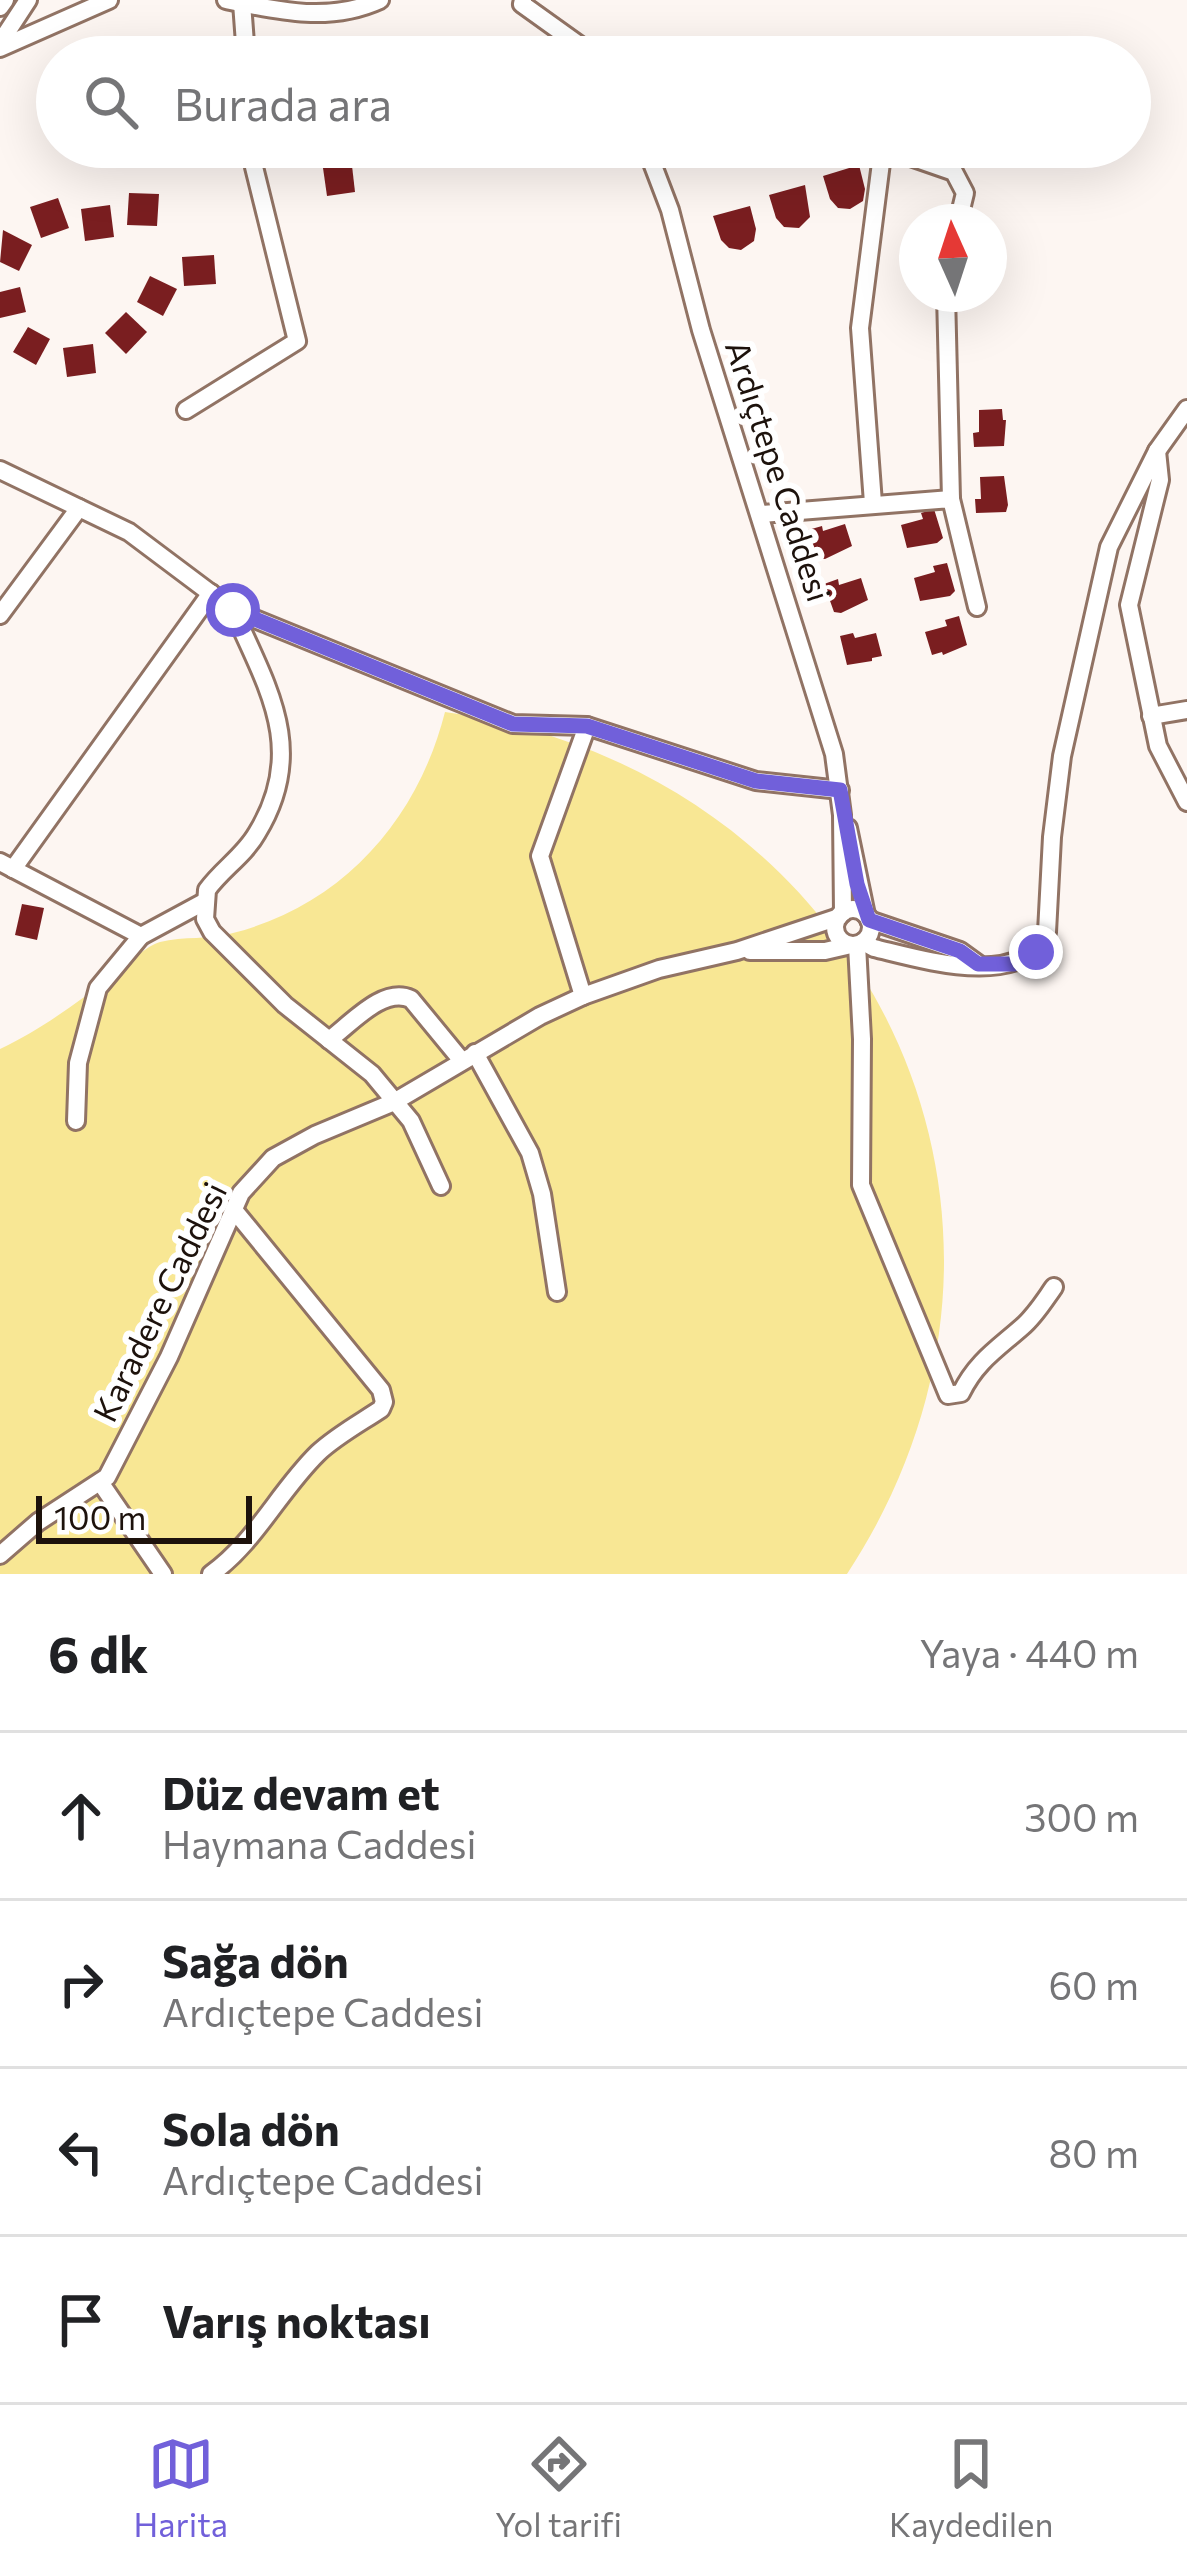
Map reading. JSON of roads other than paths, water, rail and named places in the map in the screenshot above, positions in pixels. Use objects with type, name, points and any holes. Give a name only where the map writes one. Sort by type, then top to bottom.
[{"type":"street","points":[[0,46],[28,0]]},
{"type":"street","points":[[0,46],[109,0]]},
{"type":"street","points":[[241,36],[234,2],[318,15],[350,11],[380,0]]},
{"type":"street","points":[[519,1],[567,36]]},
{"type":"street","points":[[186,410],[297,341],[258,168]]},
{"type":"street","name":"Ardıçtepe Caddesi","points":[[655,168],[834,754],[842,815],[841,915]]},
{"type":"street","points":[[873,503],[860,328],[881,168]]},
{"type":"street","points":[[942,168],[954,172],[965,193],[962,204]]},
{"type":"street","points":[[946,312],[951,499],[977,607]]},
{"type":"street","points":[[841,915],[836,934],[857,944],[958,968],[1026,960],[1042,944],[1047,932],[1057,796],[1109,547],[1157,451],[1187,409]]},
{"type":"street","points":[[1157,451],[1160,480],[1129,605],[1158,746],[1187,802]]},
{"type":"street","points":[[0,470],[129,532],[233,610],[513,724],[587,726],[756,781],[840,790]]},
{"type":"street","points":[[761,514],[951,499]]},
{"type":"street","points":[[0,616],[79,508]]},
{"type":"street","points":[[141,936],[6,866],[211,593]]},
{"type":"street","points":[[76,1121],[78,1063],[98,988],[141,936],[204,902],[216,878],[241,856],[260,829],[283,761],[281,724],[233,610]]},
{"type":"street","points":[[1151,716],[1187,710]]},
{"type":"street","points":[[583,996],[540,856],[587,726]]},
{"type":"street","name":"Ardıçtepe Caddesi","points":[[842,815],[868,918]]},
{"type":"street","points":[[204,902],[212,932],[285,1004],[372,1075],[411,1121],[441,1186]]},
{"type":"street","points":[[737,950],[855,910],[960,951],[978,964]]},
{"type":"street","points":[[737,950],[825,950],[857,944],[870,932],[868,918]]},
{"type":"street","points":[[857,944],[861,1185],[948,1395],[961,1393],[970,1373],[1026,1324],[1054,1287]]},
{"type":"street","name":"Karadere Caddesi","points":[[0,1555],[38,1522],[107,1478],[169,1357],[241,1193],[273,1158],[314,1135],[394,1102],[583,996],[659,969],[737,950]]},
{"type":"street","points":[[329,1040],[376,1004],[402,994],[468,1057],[520,1132],[537,1174],[557,1292]]},
{"type":"street","points":[[211,1574],[234,1558],[320,1450],[384,1402],[381,1390],[234,1210]]},
{"type":"street","points":[[100,1482],[163,1574]]}]
